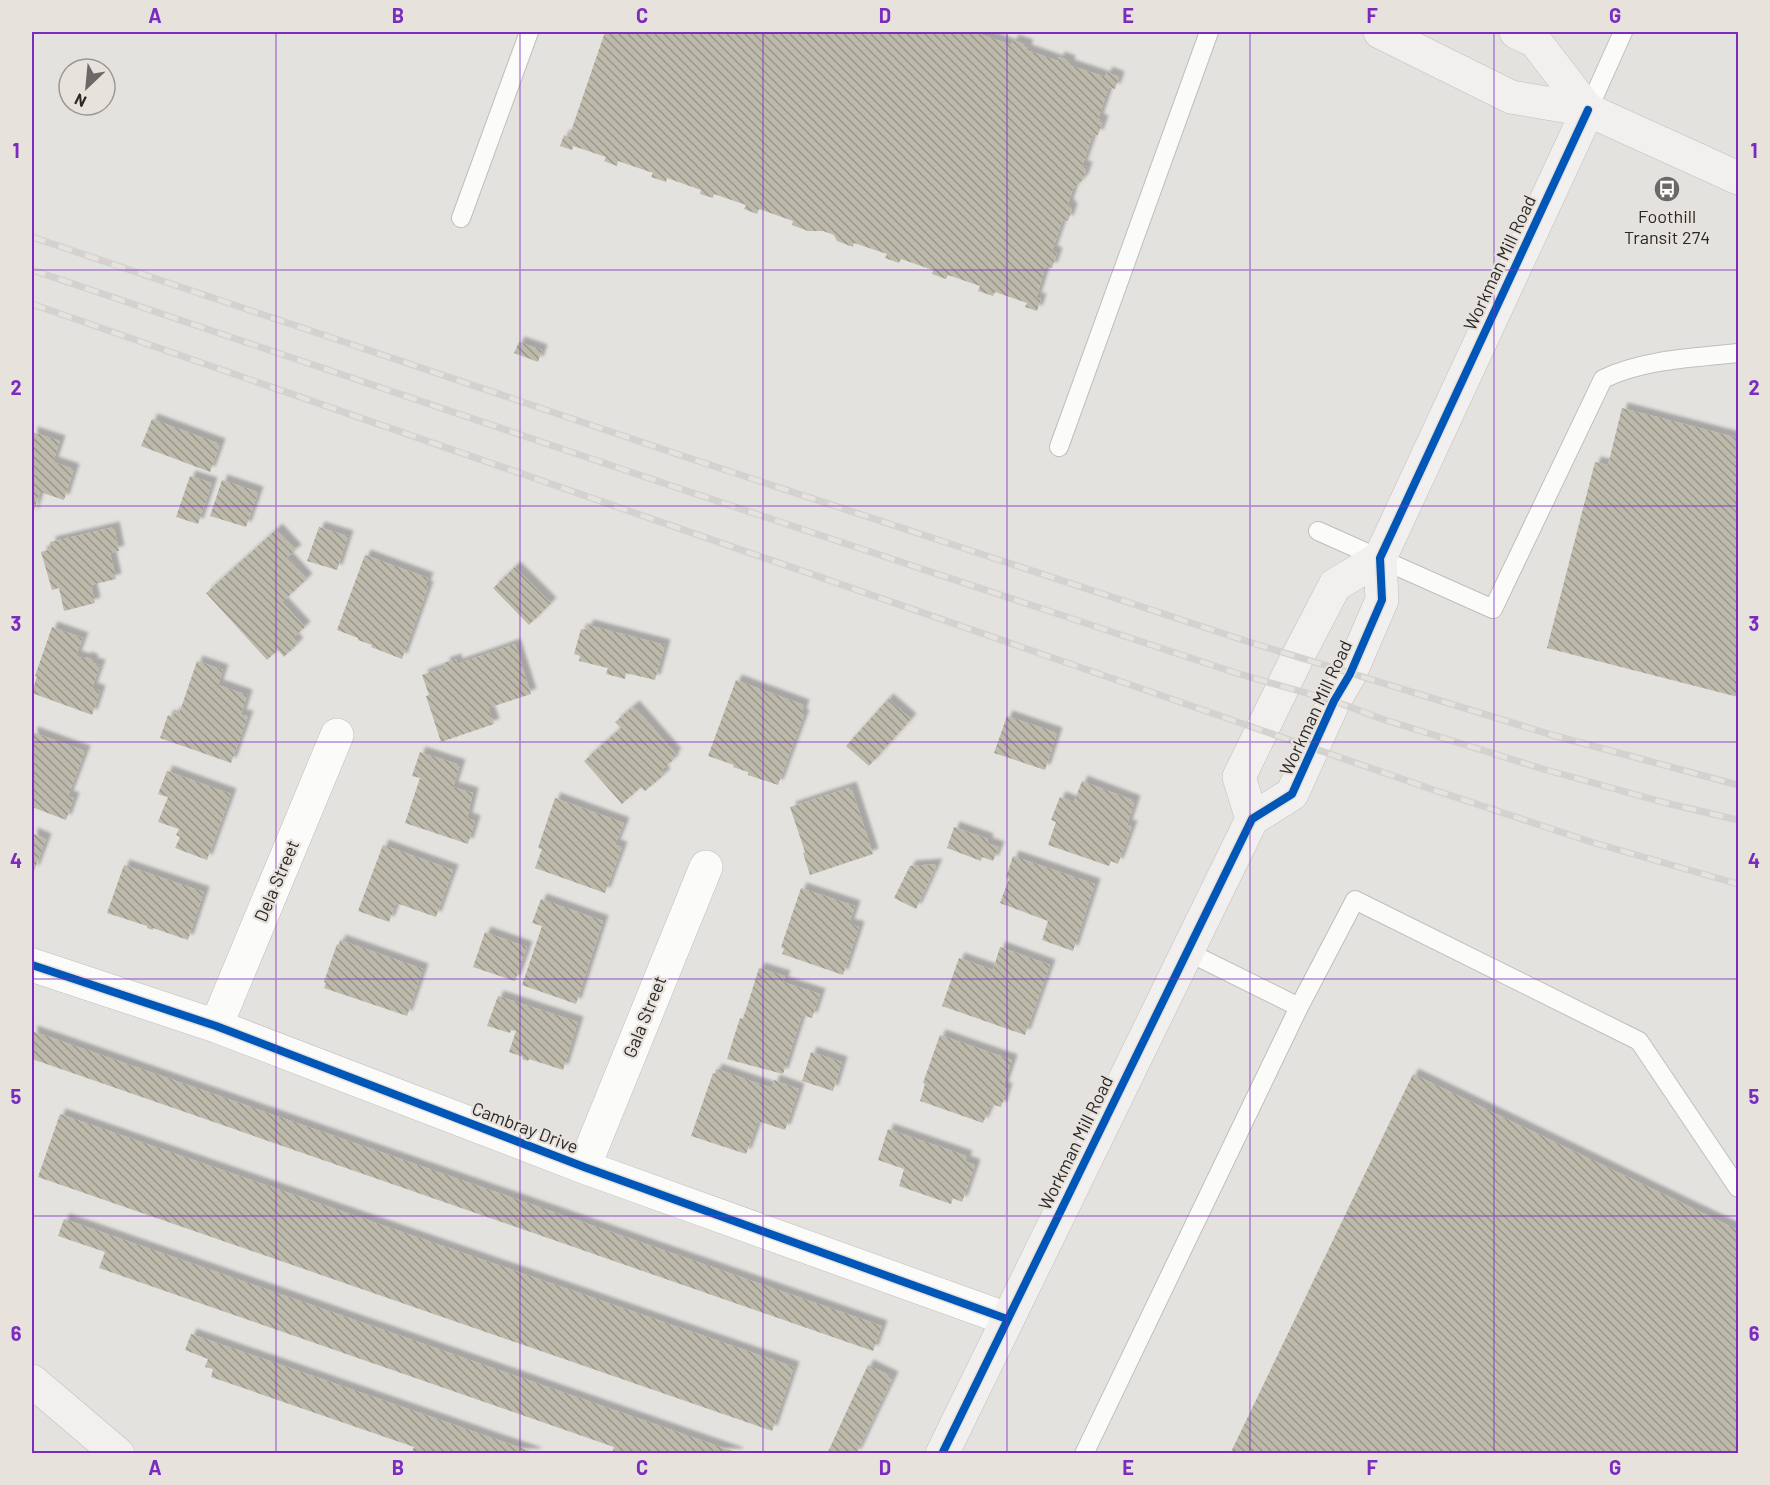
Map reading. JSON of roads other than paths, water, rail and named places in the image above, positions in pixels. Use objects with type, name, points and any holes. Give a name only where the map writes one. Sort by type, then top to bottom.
[{"type":"street","points":[[1380,32],[1511,97],[1588,110],[1738,178]]},
{"type":"street","points":[[1516,32],[1535,41],[1588,110]]},
{"type":"street","name":"Workman Mill Road","points":[[942,1454],[1252,819],[1292,794],[1301,776],[1334,701],[1350,674],[1382,600],[1380,558],[1588,110]]},
{"type":"street","name":"Workman Mill Road","points":[[1252,819],[1239,777],[1297,657],[1335,585],[1380,558]]},
{"type":"street","name":"Dela Street","points":[[216,1026],[337,735]]},
{"type":"street","name":"Gala Street","points":[[584,1167],[706,867]]},
{"type":"street","name":"Cambray Drive","points":[[32,965],[216,1026],[584,1167],[1007,1319]]},
{"type":"street","points":[[32,1381],[118,1454]]},
{"type":"lane","points":[[461,218],[529,32]]},
{"type":"lane","points":[[1059,447],[1209,32]]},
{"type":"lane","points":[[1588,110],[1623,32]]},
{"type":"lane","points":[[1318,531],[1493,609],[1603,379],[1622,370],[1684,358],[1738,353]]},
{"type":"lane","points":[[1084,1454],[1299,1007],[1356,900],[1639,1041],[1738,1188]]},
{"type":"lane","points":[[1186,951],[1299,1007]]},
{"type":"railway","points":[[32,237],[689,458],[1249,642],[1552,735],[1738,785]]},
{"type":"railway","points":[[32,270],[1236,673],[1334,701],[1382,719],[1543,769],[1738,820]]},
{"type":"railway","points":[[32,304],[1431,789],[1591,842],[1738,884]]},
{"type":"place","name":"Foothill Transit 274","points":[[1667,189]]}]
